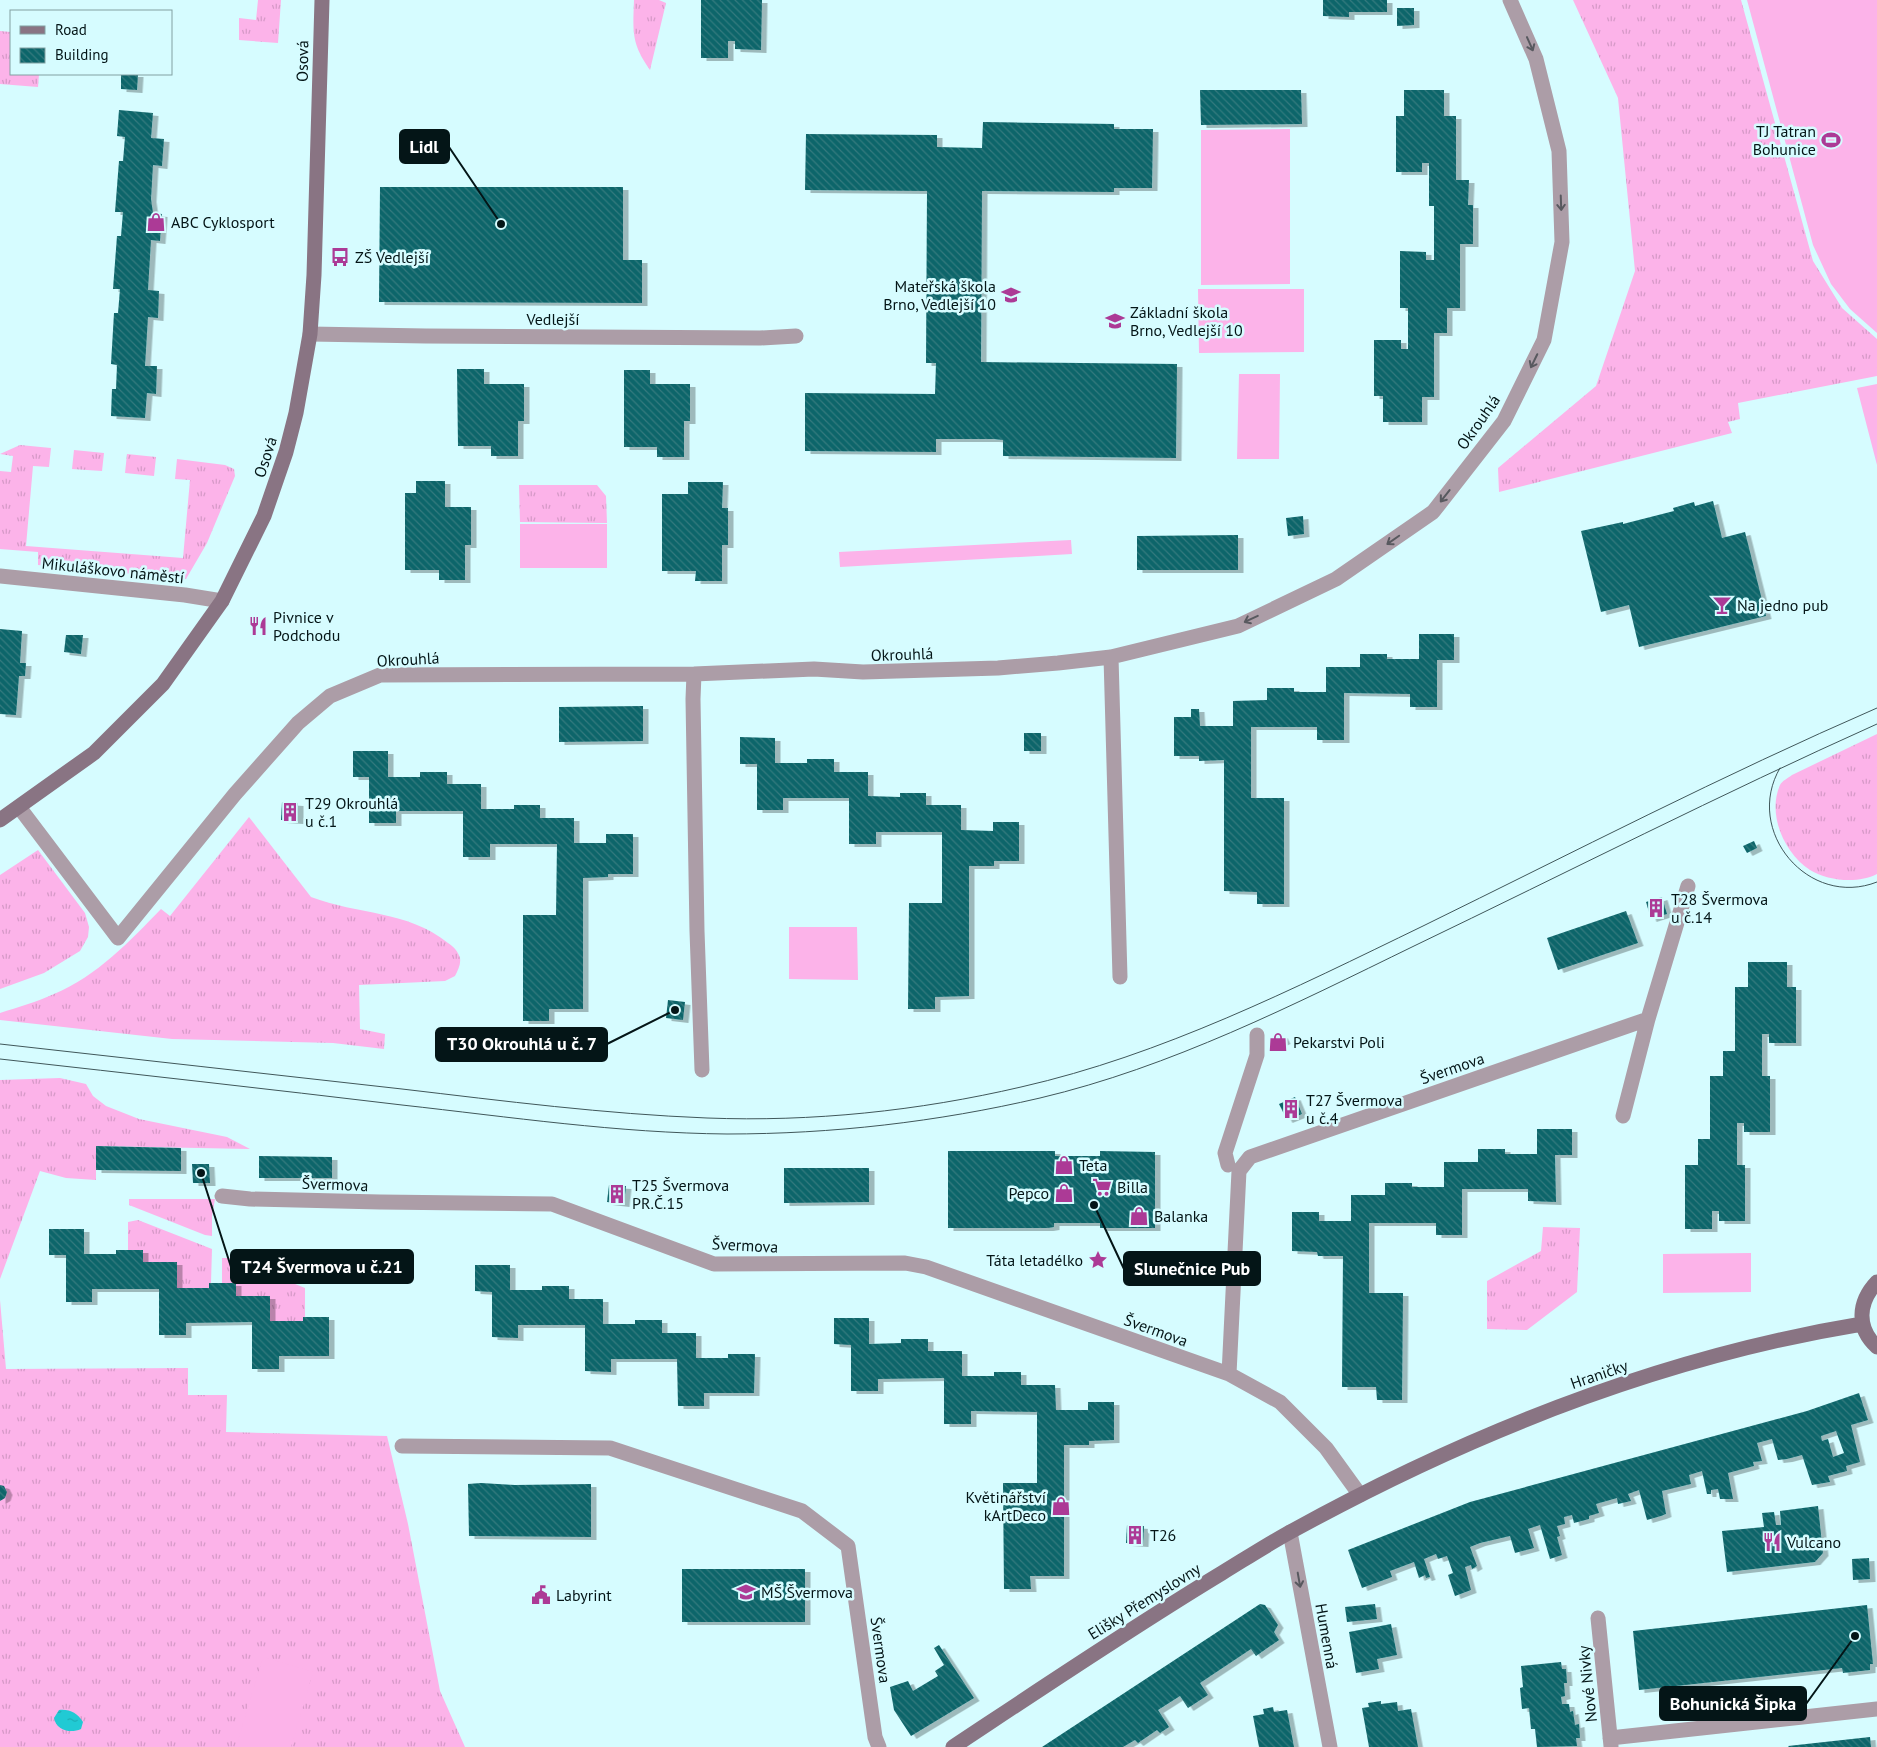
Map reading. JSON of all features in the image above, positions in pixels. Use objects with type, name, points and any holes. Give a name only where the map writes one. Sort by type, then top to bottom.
[{"type":"street","name":"Osová","points":[[0,820],[94,752],[163,684],[222,601],[264,516],[283,461],[296,413],[310,334],[314,275],[322,0]]},
{"type":"street","name":"Okrouhlá","points":[[19,807],[118,938],[235,794],[298,723],[330,696],[380,675],[694,674],[794,670],[864,672],[998,668],[1111,657],[1238,626],[1336,579],[1432,512],[1504,420],[1544,340],[1562,242],[1559,151],[1536,59],[1510,0]]},
{"type":"street","name":"Vedlejší","points":[[310,334],[760,338],[796,336]]},
{"type":"street","name":"Mikuláškovo náměstí","points":[[0,576],[185,595],[222,601]]},
{"type":"street","points":[[1111,657],[1120,978]]},
{"type":"street","points":[[694,674],[697,931],[702,1070]]},
{"type":"street","points":[[1623,1116],[1648,1019],[1688,886]]},
{"type":"street","name":"Švermova","points":[[1229,1374],[1239,1171],[1250,1157],[1648,1019]]},
{"type":"street","points":[[1228,1165],[1225,1153],[1257,1055],[1257,1035]]},
{"type":"street","name":"Švermova","points":[[222,1196],[250,1199],[552,1204],[714,1264],[905,1263],[926,1267],[1229,1374],[1280,1402],[1326,1448],[1360,1495]]},
{"type":"street","points":[[1877,1282],[1869,1290],[1861,1312],[1862,1324],[1870,1341],[1877,1348]]},
{"type":"street","name":"Hraničky","points":[[1360,1495],[1516,1422],[1602,1390],[1691,1362],[1763,1343],[1862,1324]]},
{"type":"street","name":"Švermova","points":[[402,1446],[610,1448],[802,1511],[848,1546],[875,1737],[879,1747]]},
{"type":"street","name":"Elišky Přemyslovny","points":[[954,1747],[1154,1615],[1290,1532],[1360,1495]]},
{"type":"street","name":"Humenná","points":[[1290,1532],[1330,1747]]},
{"type":"street","name":"Nové Nivky","points":[[1598,1618],[1610,1742]]},
{"type":"street","points":[[1610,1742],[1877,1709]]},
{"type":"green space","points":[[258,0],[281,0],[278,43],[239,40],[239,18],[256,20]]},
{"type":"green space","points":[[634,0],[659,0],[666,3],[650,70],[639,52],[634,37]]},
{"type":"green space","points":[[1573,0],[1741,0],[1813,261],[1842,308],[1877,339],[1877,376],[1738,403],[1740,419],[1728,422],[1732,433],[1499,492],[1498,468],[1596,386],[1635,271],[1618,98]]},
{"type":"green space","name":"TJ Tatran Bohunice","points":[[1747,0],[1877,0],[1877,333],[1850,309],[1831,284],[1813,245]]},
{"type":"green space","points":[[0,31],[10,32],[10,75],[39,75],[38,87],[0,84]]},
{"type":"green space","points":[[1290,129],[1290,284],[1201,285],[1201,130]]},
{"type":"green space","points":[[1198,289],[1304,289],[1304,352],[1199,353]]},
{"type":"green space","points":[[1239,374],[1280,374],[1279,459],[1237,459]]},
{"type":"green space","points":[[1877,384],[1877,465],[1857,388]]},
{"type":"green space","points":[[20,445],[51,448],[49,467],[33,466],[26,546],[183,558],[190,480],[175,479],[177,459],[225,465],[234,469],[235,476],[207,543],[186,579],[38,565],[38,552],[0,549],[0,471],[11,472],[13,456],[0,454]]},
{"type":"green space","points":[[74,450],[104,453],[102,471],[72,469]]},
{"type":"green space","points":[[127,454],[156,457],[154,476],[125,473]]},
{"type":"green space","points":[[519,485],[597,485],[606,496],[607,523],[520,522]]},
{"type":"green space","points":[[520,524],[607,524],[607,568],[520,568]]},
{"type":"green space","points":[[1071,540],[1072,554],[840,567],[839,552]]},
{"type":"green space","points":[[1877,734],[1877,874],[1861,879],[1843,880],[1817,874],[1801,863],[1793,854],[1780,832],[1777,820],[1776,796],[1780,785],[1792,775]]},
{"type":"green space","points":[[249,817],[311,897],[416,924],[450,944],[458,953],[460,965],[457,972],[455,976],[445,981],[359,985],[360,1029],[385,1034],[384,1049],[333,1043],[172,1039],[0,1020],[0,1013],[48,997],[85,978],[112,957],[161,909],[170,916]]},
{"type":"green space","points":[[38,850],[85,913],[89,927],[88,937],[80,951],[44,973],[0,989],[0,875]]},
{"type":"green space","points":[[789,927],[857,927],[858,980],[789,979]]},
{"type":"green space","points":[[60,1078],[86,1084],[93,1096],[106,1106],[139,1119],[227,1137],[250,1149],[96,1146],[96,1180],[66,1178],[40,1171],[0,1279],[0,1080]]},
{"type":"green space","points":[[129,1199],[215,1199],[212,1216],[212,1236],[205,1235],[129,1205]]},
{"type":"green space","points":[[138,1220],[212,1249],[211,1283],[209,1288],[177,1288],[177,1262],[143,1262],[143,1250],[128,1250],[128,1222]]},
{"type":"green space","points":[[1543,1227],[1580,1228],[1577,1292],[1527,1330],[1487,1329],[1487,1281],[1541,1251]]},
{"type":"green space","points":[[1751,1253],[1751,1292],[1663,1293],[1663,1254]]},
{"type":"green space","points":[[222,1258],[231,1258],[305,1288],[305,1317],[303,1317],[303,1321],[270,1321],[270,1296],[236,1296],[222,1283]]},
{"type":"green space","points":[[0,1300],[6,1369],[188,1368],[188,1395],[227,1395],[226,1432],[387,1436],[408,1524],[440,1691],[465,1747],[0,1747]]},
{"type":"green space","points":[[263,1657],[313,1672],[291,1747],[236,1747]]},
{"type":"water","points":[[59,1710],[70,1711],[78,1716],[83,1722],[81,1729],[68,1731],[61,1728],[54,1718]]},
{"type":"building","points":[[701,0],[762,0],[761,50],[735,49],[735,41],[728,41],[728,58],[701,58]]},
{"type":"building","points":[[1323,0],[1387,0],[1387,12],[1349,12],[1349,17],[1323,16]]},
{"type":"building","points":[[1397,8],[1414,8],[1414,25],[1397,26]]},
{"type":"building","points":[[121,75],[138,75],[137,90],[121,89]]},
{"type":"building","points":[[1200,90],[1301,90],[1302,124],[1201,125]]},
{"type":"building","points":[[1404,90],[1444,90],[1444,116],[1456,116],[1456,180],[1469,180],[1468,205],[1473,205],[1473,244],[1460,244],[1460,308],[1447,308],[1447,333],[1434,333],[1434,397],[1422,397],[1422,422],[1383,422],[1383,396],[1374,396],[1374,340],[1401,340],[1401,349],[1408,349],[1408,308],[1400,308],[1400,251],[1426,252],[1426,260],[1434,260],[1434,206],[1429,206],[1429,163],[1422,163],[1422,172],[1396,172],[1396,116],[1404,116]]},
{"type":"building","points":[[119,110],[153,113],[151,138],[164,139],[162,166],[153,165],[151,199],[153,213],[162,214],[160,241],[151,240],[148,290],[159,291],[158,318],[148,317],[145,366],[157,366],[156,394],[147,393],[145,418],[111,416],[112,389],[116,389],[117,365],[111,364],[114,313],[118,313],[120,289],[113,289],[117,236],[121,236],[123,212],[115,212],[119,161],[123,161],[125,137],[117,136]]},
{"type":"building","points":[[983,122],[1114,124],[1114,129],[1153,129],[1152,188],[1114,188],[1114,192],[982,191],[981,362],[1177,364],[1176,458],[1003,456],[1003,440],[994,439],[936,439],[936,452],[805,451],[805,393],[935,394],[936,363],[926,363],[927,191],[805,190],[806,134],[937,135],[937,147],[982,148]]},
{"type":"building","points":[[380,187],[623,187],[623,260],[642,260],[642,303],[379,302]]},
{"type":"building","points":[[457,369],[484,369],[484,384],[524,384],[524,421],[518,421],[518,456],[491,456],[491,446],[458,446]]},
{"type":"building","points":[[624,370],[650,370],[650,384],[690,384],[690,421],[684,421],[684,457],[657,457],[657,447],[624,447]]},
{"type":"building","points":[[416,481],[445,481],[445,507],[471,507],[471,545],[465,545],[465,580],[439,580],[439,570],[405,570],[405,493],[416,493]]},
{"type":"building","points":[[688,482],[723,482],[722,508],[728,508],[728,545],[722,545],[722,581],[695,581],[696,571],[662,571],[662,494],[688,494]]},
{"type":"building","points":[[1713,501],[1722,538],[1745,532],[1766,616],[1639,647],[1629,605],[1601,612],[1581,531],[1623,522],[1623,524],[1674,511],[1673,508],[1694,502],[1695,506]]},
{"type":"building","points":[[1303,516],[1304,534],[1288,536],[1286,518]]},
{"type":"building","points":[[1238,535],[1238,570],[1137,570],[1137,536]]},
{"type":"building","points":[[0,629],[22,631],[20,663],[26,663],[25,676],[19,676],[16,715],[0,714]]},
{"type":"building","points":[[1419,634],[1454,634],[1454,660],[1437,660],[1437,707],[1410,707],[1410,694],[1344,693],[1344,740],[1317,740],[1317,727],[1251,727],[1251,798],[1284,798],[1284,904],[1257,904],[1257,892],[1224,891],[1224,760],[1199,761],[1199,756],[1174,756],[1174,717],[1191,717],[1191,709],[1199,709],[1200,726],[1233,726],[1233,701],[1267,700],[1267,688],[1294,688],[1294,692],[1326,692],[1326,667],[1360,667],[1360,654],[1387,654],[1387,659],[1419,659]]},
{"type":"building","points":[[66,635],[83,635],[81,654],[64,652]]},
{"type":"building","points":[[643,706],[643,741],[559,742],[559,707]]},
{"type":"building","points":[[1024,733],[1041,733],[1041,751],[1024,751]]},
{"type":"building","points":[[740,737],[775,738],[775,763],[807,763],[807,759],[834,759],[834,772],[868,772],[868,796],[900,797],[900,793],[926,793],[926,805],[961,805],[961,830],[993,831],[993,822],[1019,822],[1019,861],[994,861],[994,866],[969,866],[969,996],[935,997],[935,1009],[908,1009],[909,903],[942,903],[942,832],[876,832],[876,844],[849,844],[849,798],[783,798],[783,810],[757,810],[757,764],[740,764]]},
{"type":"building","points":[[353,751],[388,751],[388,777],[420,777],[420,772],[447,772],[447,784],[481,784],[481,809],[514,809],[514,805],[540,805],[540,818],[574,818],[574,843],[606,843],[606,834],[633,834],[633,874],[608,874],[608,877],[583,878],[583,1009],[549,1009],[549,1021],[523,1021],[523,915],[556,915],[557,844],[490,844],[490,857],[463,857],[463,811],[396,811],[396,823],[369,823],[369,777],[353,777]]},
{"type":"building","name":"T29 Okrouhlá u č.1","points":[[282,802],[298,803],[298,821],[281,820]]},
{"type":"building","points":[[1754,841],[1757,848],[1747,853],[1743,846]]},
{"type":"building","name":"T28 Švermova u č.14","points":[[1662,897],[1667,914],[1651,919],[1646,902]]},
{"type":"building","points":[[1626,911],[1638,943],[1558,970],[1547,938]]},
{"type":"building","points":[[1748,962],[1787,962],[1787,987],[1796,987],[1796,1043],[1769,1043],[1769,1034],[1762,1034],[1762,1076],[1770,1076],[1770,1132],[1744,1132],[1744,1123],[1737,1123],[1737,1165],[1745,1165],[1745,1221],[1719,1221],[1719,1211],[1712,1211],[1712,1229],[1685,1229],[1685,1165],[1698,1165],[1698,1139],[1710,1139],[1710,1076],[1723,1076],[1723,1051],[1735,1051],[1735,987],[1748,987]]},
{"type":"building","points":[[668,1000],[685,1002],[683,1020],[666,1018]]},
{"type":"building","points":[[1282,1035],[1285,1041],[1272,1047],[1269,1041]]},
{"type":"building","name":"T27 Švermova u č.4","points":[[1295,1097],[1302,1114],[1287,1120],[1279,1104]]},
{"type":"building","points":[[1537,1129],[1572,1129],[1572,1155],[1555,1155],[1556,1202],[1528,1201],[1528,1189],[1462,1189],[1462,1235],[1436,1235],[1436,1223],[1369,1223],[1369,1293],[1403,1293],[1402,1400],[1377,1400],[1376,1387],[1342,1387],[1343,1256],[1318,1256],[1317,1252],[1292,1251],[1292,1212],[1319,1212],[1319,1221],[1351,1221],[1351,1195],[1385,1195],[1385,1183],[1412,1183],[1412,1187],[1444,1187],[1444,1162],[1478,1162],[1478,1149],[1505,1149],[1505,1154],[1537,1154]]},
{"type":"building","points":[[96,1146],[181,1148],[181,1171],[96,1170]]},
{"type":"building","points":[[948,1151],[1055,1151],[1055,1156],[1100,1156],[1100,1151],[1155,1152],[1155,1228],[1100,1228],[1100,1223],[1054,1223],[1054,1227],[1048,1228],[948,1228]]},
{"type":"building","points":[[259,1156],[332,1157],[332,1178],[259,1178]]},
{"type":"building","points":[[192,1164],[209,1164],[210,1183],[193,1183]]},
{"type":"building","points":[[784,1168],[869,1168],[869,1202],[784,1203]]},
{"type":"building","name":"T25 Švermova PR.Č.15","points":[[609,1185],[626,1186],[624,1204],[607,1202]]},
{"type":"building","points":[[49,1229],[84,1229],[84,1254],[116,1254],[116,1250],[143,1250],[143,1262],[177,1262],[177,1288],[209,1288],[209,1283],[236,1283],[236,1296],[270,1296],[270,1321],[303,1321],[303,1317],[329,1317],[329,1356],[279,1356],[279,1369],[252,1369],[252,1322],[186,1323],[186,1335],[159,1335],[159,1289],[92,1289],[92,1302],[66,1302],[66,1255],[49,1255]]},
{"type":"building","points":[[475,1265],[510,1265],[510,1290],[542,1290],[542,1286],[569,1286],[569,1299],[603,1299],[603,1324],[635,1324],[635,1320],[662,1320],[662,1333],[696,1333],[696,1358],[728,1358],[728,1354],[755,1354],[754,1393],[704,1393],[704,1406],[678,1406],[677,1359],[611,1359],[611,1372],[585,1371],[585,1325],[518,1325],[518,1338],[492,1337],[492,1292],[475,1291]]},
{"type":"building","points":[[834,1318],[869,1318],[869,1344],[901,1343],[901,1339],[928,1339],[928,1351],[962,1351],[962,1376],[994,1376],[994,1372],[1021,1372],[1021,1385],[1055,1385],[1056,1410],[1088,1410],[1088,1402],[1114,1402],[1114,1440],[1089,1441],[1089,1445],[1064,1445],[1064,1576],[1030,1576],[1031,1589],[1004,1589],[1003,1483],[1037,1483],[1037,1412],[971,1411],[971,1424],[944,1424],[944,1378],[878,1379],[878,1391],[851,1391],[851,1345],[834,1344]]},
{"type":"building","points":[[1859,1393],[1868,1420],[1851,1425],[1860,1462],[1846,1466],[1847,1471],[1828,1476],[1830,1482],[1812,1485],[1802,1455],[1778,1460],[1772,1439],[1757,1443],[1762,1461],[1753,1462],[1754,1466],[1728,1473],[1733,1499],[1720,1499],[1718,1489],[1711,1490],[1711,1494],[1707,1494],[1702,1471],[1689,1475],[1691,1484],[1662,1491],[1666,1514],[1661,1516],[1647,1520],[1639,1490],[1628,1494],[1631,1501],[1618,1504],[1617,1498],[1596,1504],[1599,1513],[1589,1516],[1589,1519],[1574,1523],[1572,1515],[1564,1517],[1565,1524],[1557,1526],[1560,1536],[1557,1537],[1562,1555],[1550,1559],[1540,1525],[1528,1529],[1534,1548],[1515,1553],[1510,1536],[1480,1543],[1470,1547],[1477,1566],[1472,1569],[1471,1565],[1465,1567],[1471,1590],[1455,1596],[1448,1575],[1453,1573],[1447,1556],[1438,1559],[1436,1554],[1424,1559],[1430,1577],[1426,1578],[1425,1575],[1419,1578],[1414,1562],[1390,1571],[1392,1577],[1362,1588],[1348,1550],[1470,1502],[1807,1411]],"holes":[[[1836,1431],[1844,1453],[1833,1457],[1828,1439],[1822,1441],[1821,1436]]]},
{"type":"building","points":[[468,1484],[515,1485],[591,1484],[591,1537],[469,1536]]},
{"type":"building","points":[[0,1485],[4,1486],[7,1492],[5,1498],[0,1501]]},
{"type":"building","name":"Vulcano","points":[[1818,1506],[1823,1553],[1815,1562],[1727,1572],[1722,1531],[1764,1527],[1762,1513],[1774,1512],[1776,1525],[1781,1525],[1780,1511]]},
{"type":"building","name":"T26","points":[[1127,1525],[1144,1526],[1143,1544],[1126,1543]]},
{"type":"building","points":[[1869,1558],[1870,1579],[1853,1580],[1852,1559]]},
{"type":"building","points":[[682,1569],[805,1569],[805,1622],[682,1622]]},
{"type":"building","points":[[1260,1604],[1265,1605],[1278,1625],[1274,1632],[1279,1640],[1256,1656],[1251,1649],[1200,1683],[1208,1695],[1188,1708],[1180,1696],[1158,1710],[1169,1727],[1160,1733],[1157,1730],[1138,1743],[1135,1740],[1123,1747],[1042,1747]]},
{"type":"building","points":[[1375,1604],[1377,1619],[1347,1622],[1345,1607]]},
{"type":"building","points":[[1867,1605],[1873,1664],[1870,1664],[1870,1670],[1843,1673],[1842,1668],[1639,1690],[1633,1631]]},
{"type":"building","points":[[1391,1624],[1397,1655],[1377,1659],[1379,1669],[1356,1673],[1349,1632]]},
{"type":"building","points":[[939,1645],[974,1698],[911,1736],[894,1710],[890,1687],[908,1681],[913,1691],[938,1676],[935,1671],[944,1665],[934,1648]]},
{"type":"building","points":[[1561,1662],[1562,1669],[1566,1669],[1567,1683],[1564,1683],[1565,1696],[1561,1697],[1562,1704],[1569,1704],[1570,1712],[1573,1711],[1575,1725],[1579,1724],[1580,1738],[1576,1738],[1577,1746],[1537,1747],[1535,1729],[1531,1729],[1529,1708],[1522,1709],[1520,1688],[1523,1687],[1521,1666]]},
{"type":"building","points":[[1381,1701],[1381,1704],[1397,1702],[1398,1711],[1411,1709],[1418,1747],[1369,1747],[1362,1708],[1369,1707],[1368,1703]]},
{"type":"building","points":[[1273,1707],[1274,1712],[1287,1710],[1294,1747],[1259,1747],[1253,1716],[1264,1714],[1263,1709]]},
{"type":"building","points":[[1870,1737],[1871,1747],[1788,1746]]},
{"type":"tram line","points":[[0,1044],[554,1106],[669,1116],[746,1119],[786,1118],[865,1113],[943,1103],[1021,1087],[1073,1073],[1176,1039],[1226,1018],[1374,950],[1705,787],[1877,708]]},
{"type":"tram line","points":[[0,1059],[645,1131],[727,1134],[806,1132],[884,1125],[962,1114],[1040,1098],[1089,1085],[1184,1052],[1231,1033],[1760,778],[1877,724]]},
{"type":"tram line","points":[[1780,768],[1771,792],[1770,816],[1777,839],[1789,859],[1807,874],[1828,884],[1852,887],[1877,882]]},
{"type":"place","name":"TJ Tatran Bohunice","points":[[1831,140]]},
{"type":"place","name":"ABC Cyklosport","points":[[156,222]]},
{"type":"place","name":"Lidl","points":[[501,224]]},
{"type":"place","name":"ZŠ Vedlejší","points":[[340,257]]},
{"type":"place","name":"Mateřská škola Brno, Vedlejší 10","points":[[1011,295]]},
{"type":"place","name":"Základní škola Brno, Vedlejší 10","points":[[1115,321]]},
{"type":"place","name":"Na jedno pub","points":[[1722,605]]},
{"type":"place","name":"Pivnice v Podchodu","points":[[258,626]]},
{"type":"place","name":"T29 Okrouhlá u č.1","points":[[290,812]]},
{"type":"place","name":"T28 Švermova u č.14","points":[[1656,908]]},
{"type":"place","name":"T30 Okrouhlá u č. 7","points":[[675,1010]]},
{"type":"place","name":"Pekarstvi Poli","points":[[1278,1042]]},
{"type":"place","name":"T27 Švermova u č.4","points":[[1291,1109]]},
{"type":"place","name":"Teta","points":[[1064,1165]]},
{"type":"place","name":"T24 Švermova u č.21","points":[[201,1173]]},
{"type":"place","name":"Billa","points":[[1102,1187]]},
{"type":"place","name":"Pepco","points":[[1064,1193]]},
{"type":"place","name":"T25 Švermova PR.Č.15","points":[[617,1194]]},
{"type":"place","name":"Slunečnice Pub","points":[[1094,1205]]},
{"type":"place","name":"Balanka","points":[[1139,1216]]},
{"type":"place","name":"Táta letadélko","points":[[1098,1260]]},
{"type":"place","name":"Květinářství kArtDeco","points":[[1061,1506]]},
{"type":"place","name":"T26","points":[[1135,1535]]},
{"type":"place","name":"Vulcano","points":[[1772,1542]]},
{"type":"place","name":"MŠ Švermova","points":[[746,1592]]},
{"type":"place","name":"Labyrint","points":[[541,1595]]},
{"type":"place","name":"Bohunická Šipka","points":[[1855,1636]]}]
